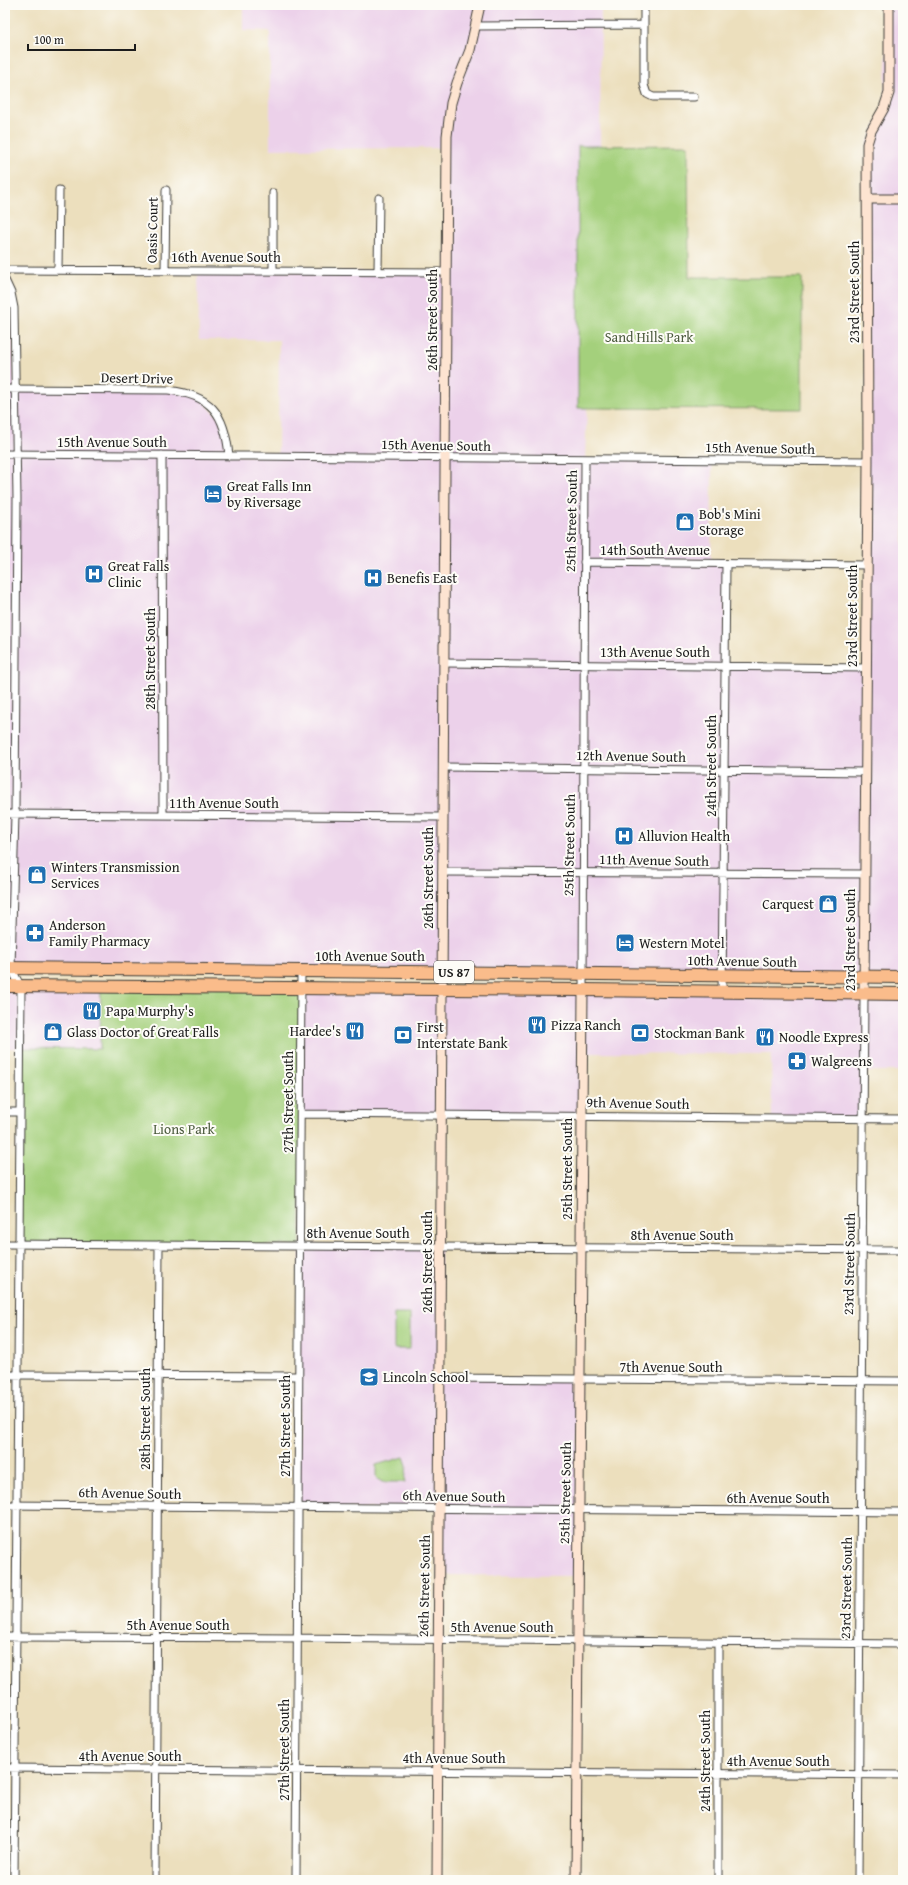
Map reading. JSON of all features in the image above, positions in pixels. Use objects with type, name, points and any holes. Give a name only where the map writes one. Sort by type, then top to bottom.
[{"type":"highway","name":"10th Avenue South","points":[[8,968],[302,972],[442,971],[723,976],[903,977]]},
{"type":"highway","name":"US 87","points":[[5,986],[903,994]]},
{"type":"street","name":"26th Street South","points":[[437,1880],[437,1640],[442,1115],[442,817],[448,120],[457,83],[470,50],[480,5]]},
{"type":"street","points":[[644,5],[644,85],[647,94],[653,97],[694,97]]},
{"type":"street","name":"23rd Street South","points":[[858,1880],[860,1774],[859,1644],[868,461],[867,144],[871,131],[884,108],[889,93],[889,5]]},
{"type":"street","points":[[476,26],[644,26]]},
{"type":"street","points":[[58,270],[59,190]]},
{"type":"street","name":"Oasis Court","points":[[165,271],[166,190]]},
{"type":"street","points":[[273,193],[273,271]]},
{"type":"street","points":[[378,271],[379,198]]},
{"type":"street","points":[[868,199],[903,199]]},
{"type":"street","name":"16th Avenue South","points":[[5,270],[446,272]]},
{"type":"street","points":[[5,280],[11,293],[14,308],[15,454],[17,499],[15,814],[8,968],[21,987],[14,1880]]},
{"type":"street","name":"Desert Drive","points":[[5,390],[168,390],[185,392],[201,398],[214,410],[227,435],[229,456]]},
{"type":"street","name":"15th Avenue South","points":[[5,454],[868,461]]},
{"type":"street","name":"28th Street South","points":[[162,455],[163,815]]},
{"type":"street","name":"25th Street South","points":[[576,1880],[582,1116],[582,872],[584,768],[583,665],[586,459]]},
{"type":"street","name":"14th South Avenue","points":[[584,562],[867,565]]},
{"type":"street","name":"24th Street South","points":[[722,993],[726,564]]},
{"type":"street","name":"13th Avenue South","points":[[444,663],[866,668]]},
{"type":"street","name":"12th Avenue South","points":[[443,767],[866,772]]},
{"type":"street","name":"11th Avenue South","points":[[5,814],[442,817]]},
{"type":"street","name":"11th Avenue South","points":[[442,872],[865,874]]},
{"type":"street","name":"27th Street South","points":[[296,1880],[298,1376],[302,972]]},
{"type":"street","points":[[5,1112],[19,1112]]},
{"type":"street","name":"9th Avenue South","points":[[301,1114],[903,1119]]},
{"type":"street","name":"8th Avenue South","points":[[5,1244],[903,1250]]},
{"type":"street","name":"28th Street South","points":[[155,1880],[159,1245]]},
{"type":"street","points":[[5,1376],[298,1376]]},
{"type":"street","name":"7th Avenue South","points":[[440,1378],[903,1381]]},
{"type":"street","name":"6th Avenue South","points":[[5,1505],[903,1512]]},
{"type":"street","name":"5th Avenue South","points":[[5,1637],[577,1640],[718,1643],[903,1644]]},
{"type":"street","name":"24th Street South","points":[[718,1643],[718,1880]]},
{"type":"street","name":"4th Avenue South","points":[[5,1768],[297,1771],[577,1771],[718,1774],[903,1775]]},
{"type":"shaded area","points":[[243,5],[601,5],[600,146],[578,146],[578,408],[587,408],[585,459],[712,460],[711,563],[726,564],[725,666],[866,668],[867,144],[884,108],[889,5],[903,5],[903,977],[5,968],[5,280],[11,293],[15,389],[168,390],[201,398],[221,421],[229,456],[278,456],[279,340],[199,340],[198,271],[446,272],[446,148],[270,149],[270,31],[243,30]]},
{"type":"shaded area","points":[[5,986],[101,987],[100,1049],[5,1048]]},
{"type":"shaded area","points":[[302,988],[903,994],[903,1071],[875,1071],[864,1073],[863,1118],[772,1118],[771,1054],[582,1053],[582,1116],[301,1114]]},
{"type":"shaded area","points":[[300,1245],[441,1246],[440,1378],[580,1380],[578,1576],[438,1575],[439,1509],[298,1508]]},
{"type":"green space","name":"Sand Hills Park","points":[[688,145],[689,277],[802,277],[802,409],[578,408],[578,146]]},
{"type":"green space","name":"Lions Park","points":[[101,987],[302,988],[300,1245],[19,1244],[20,1048],[100,1049]]},
{"type":"green space","points":[[394,1314],[410,1314],[410,1349],[394,1349]]},
{"type":"green space","points":[[404,1457],[407,1465],[405,1482],[382,1482],[376,1478],[376,1465]]},
{"type":"place","name":"Great Falls Inn by Riversage","points":[[213,494]]},
{"type":"place","name":"Bob's Mini Storage","points":[[685,522]]},
{"type":"place","name":"Great Falls Clinic","points":[[94,574]]},
{"type":"place","name":"Benefis East","points":[[373,578]]},
{"type":"place","name":"Alluvion Health","points":[[624,836]]},
{"type":"place","name":"Winters Transmission Services","points":[[37,875]]},
{"type":"place","name":"Carquest","points":[[828,904]]},
{"type":"place","name":"Anderson Family Pharmacy","points":[[35,933]]},
{"type":"place","name":"Western Motel","points":[[625,943]]},
{"type":"place","name":"Papa Murphy's","points":[[92,1011]]},
{"type":"place","name":"Pizza Ranch","points":[[537,1025]]},
{"type":"place","name":"Hardee's","points":[[355,1031]]},
{"type":"place","name":"Glass Doctor of Great Falls","points":[[53,1032]]},
{"type":"place","name":"Stockman Bank","points":[[640,1033]]},
{"type":"place","name":"First Interstate Bank","points":[[403,1035]]},
{"type":"place","name":"Noodle Express","points":[[765,1037]]},
{"type":"place","name":"Walgreens","points":[[797,1061]]},
{"type":"place","name":"Lincoln School","points":[[369,1377]]}]
